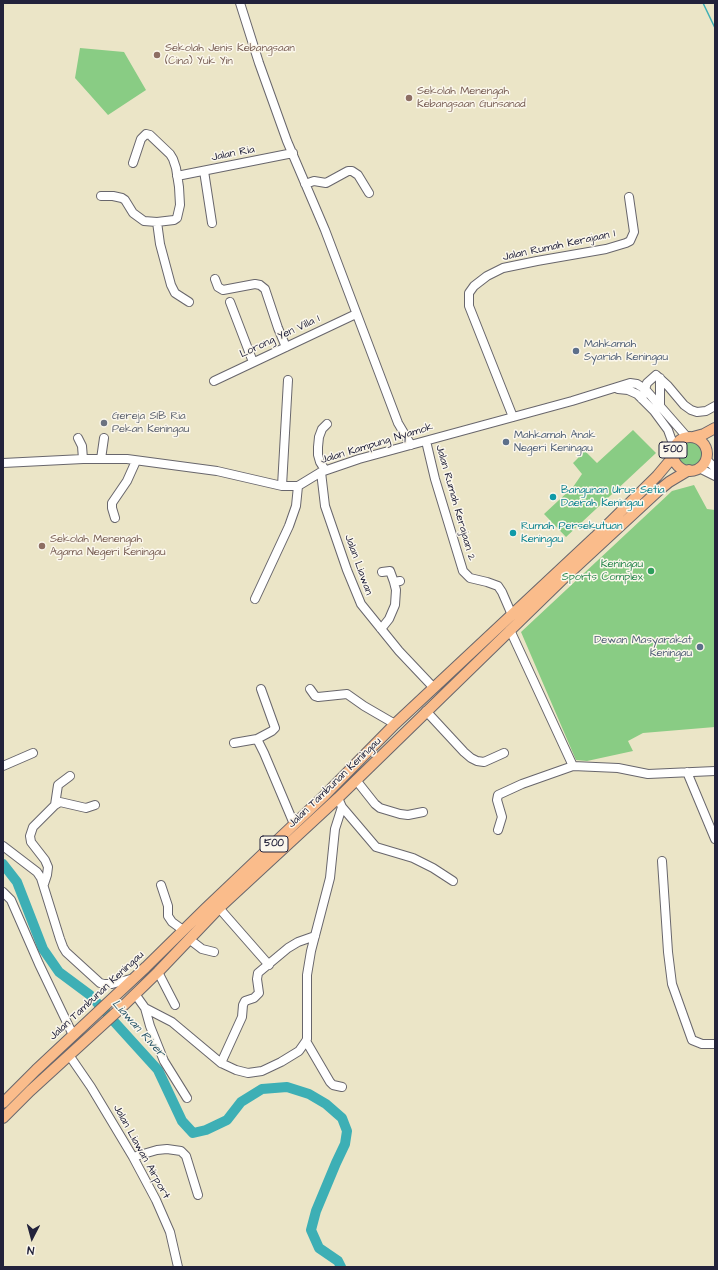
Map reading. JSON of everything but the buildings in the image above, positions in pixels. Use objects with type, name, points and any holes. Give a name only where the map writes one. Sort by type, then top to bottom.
[{"type":"main road","name":"500","points":[[715,428],[704,434],[682,438],[678,442],[673,454],[679,466],[689,470],[699,468],[715,445]]},
{"type":"main road","name":"500","points":[[690,437],[702,442],[706,451],[706,457]]},
{"type":"main road","name":"Jalan Tambunan Keningau","points":[[3,1103],[346,774],[395,724],[512,615],[656,476],[673,454]]},
{"type":"main road","name":"Jalan Tambunan Keningau","points":[[3,1118],[158,972],[219,908],[340,803],[356,780],[426,711],[454,686],[510,630],[658,490],[689,470]]},
{"type":"main road","points":[[144,969],[154,967],[187,941]]},
{"type":"street","points":[[240,3],[259,63],[305,184],[325,230],[398,423],[411,444]]},
{"type":"street","points":[[101,196],[122,198],[125,200],[133,214],[147,222],[175,219],[178,216],[180,199],[175,164],[170,154],[148,134],[144,135],[141,139],[133,164]]},
{"type":"street","name":"Jalan Ria","points":[[177,176],[293,153]]},
{"type":"street","points":[[204,171],[212,223]]},
{"type":"street","points":[[305,184],[314,181],[326,183],[352,171],[358,175],[369,193]]},
{"type":"street","name":"Jalan Rumah Kerajaan 1","points":[[512,417],[468,306],[469,293],[474,286],[487,276],[503,268],[626,244],[630,241],[634,232],[629,197]]},
{"type":"street","points":[[157,222],[160,244],[171,285],[175,293],[190,302]]},
{"type":"street","points":[[215,279],[218,287],[223,290],[256,284],[266,289],[278,328],[286,347]]},
{"type":"street","points":[[230,302],[253,362]]},
{"type":"street","name":"Lorong Yen Villa 1","points":[[214,380],[356,314]]},
{"type":"street","points":[[642,399],[647,383],[657,377]]},
{"type":"street","points":[[657,377],[684,405],[691,410],[697,412],[706,411],[715,406]]},
{"type":"street","points":[[657,377],[660,403]]},
{"type":"street","name":"Jalan Kampung Nyamok","points":[[298,486],[323,471],[359,459],[630,383],[657,377]]},
{"type":"street","points":[[282,486],[288,380]]},
{"type":"street","points":[[630,383],[637,384],[645,389],[660,403],[690,437]]},
{"type":"street","name":"Jalan Kampung Nyamok","points":[[613,389],[628,390],[637,394],[654,411],[668,430],[672,441],[673,454]]},
{"type":"street","points":[[660,403],[665,392],[673,392]]},
{"type":"street","name":"Jalan Liawan","points":[[327,424],[322,429],[318,447],[318,455],[323,471],[325,506],[356,594],[366,612],[403,656],[434,688]]},
{"type":"street","points":[[78,438],[82,446],[83,459]]},
{"type":"street","points":[[101,459],[104,438]]},
{"type":"street","name":"Jalan Rumah Kerajaan 2","points":[[426,441],[437,485],[463,571],[470,578],[494,584],[500,588],[512,615]]},
{"type":"street","points":[[706,457],[715,468]]},
{"type":"street","points":[[3,463],[83,459],[136,460],[216,471],[282,486],[298,486],[296,506],[289,526],[255,599]]},
{"type":"street","points":[[115,518],[112,503],[127,481],[136,460]]},
{"type":"street","points":[[699,468],[715,476]]},
{"type":"street","points":[[381,629],[389,619],[395,605],[397,582],[390,571],[382,572]]},
{"type":"street","points":[[510,630],[573,766]]},
{"type":"street","points":[[310,689],[315,696],[318,697],[347,694],[395,724]]},
{"type":"street","points":[[234,744],[257,739],[272,732],[275,728],[261,690]]},
{"type":"street","points":[[426,711],[471,758],[484,762],[504,753]]},
{"type":"street","points":[[257,739],[294,824]]},
{"type":"street","points":[[3,766],[33,753]]},
{"type":"street","points":[[498,830],[502,817],[497,800],[498,795],[517,786],[573,766],[618,768],[648,774],[715,771]]},
{"type":"street","points":[[687,772],[715,839]]},
{"type":"street","points":[[55,805],[58,785],[70,776]]},
{"type":"street","points":[[356,780],[368,797],[380,808],[400,814],[423,812]]},
{"type":"street","points":[[44,884],[48,867],[45,860],[31,842],[30,836],[33,827],[60,802],[86,808],[95,805]]},
{"type":"street","points":[[340,803],[376,847],[413,858],[433,868],[453,881]]},
{"type":"street","points":[[340,803],[335,829],[330,878],[315,936],[307,975],[306,1041],[330,1082],[333,1085],[342,1087]]},
{"type":"street","points":[[3,846],[37,872],[41,878],[64,950],[100,983],[112,984],[134,977]]},
{"type":"street","points":[[662,861],[668,952],[672,984],[692,1040],[702,1044],[715,1044]]},
{"type":"street","points":[[161,885],[168,906],[168,916],[172,922],[182,930]]},
{"type":"street","points":[[3,892],[11,900],[39,964],[73,1035]]},
{"type":"street","points":[[219,908],[269,964]]},
{"type":"street","points":[[221,1063],[242,1017],[243,1005],[245,1001],[254,998],[259,993],[257,976],[288,948],[298,942],[315,936]]},
{"type":"street","points":[[187,941],[202,949],[214,952]]},
{"type":"street","points":[[158,972],[175,1005]]},
{"type":"street","points":[[135,994],[145,1008],[150,1026],[164,1061],[187,1098]]},
{"type":"street","points":[[145,1008],[172,1022],[221,1063],[242,1072],[248,1073],[262,1071],[272,1067],[299,1051],[306,1041]]},
{"type":"street","name":"Jalan Liawan Airport","points":[[69,1055],[91,1087],[133,1157],[156,1200],[173,1244],[178,1267]]},
{"type":"street","points":[[133,1157],[157,1150],[168,1149],[181,1151],[186,1156],[198,1196]]},
{"type":"green space","points":[[80,48],[124,52],[146,90],[108,115],[75,78]]},
{"type":"green space","points":[[633,430],[656,453],[566,537],[544,514],[573,487],[582,474],[573,463],[583,449],[597,463]]},
{"type":"green space","points":[[689,441],[698,445],[702,454],[698,463],[689,467],[680,463],[676,454],[680,445]]},
{"type":"green space","name":"Keningau Sports Complex","points":[[694,485],[707,509],[715,510],[715,727],[643,733],[628,741],[633,751],[587,761],[576,760],[521,632],[672,491]]},
{"type":"waterway","points":[[703,3],[715,28]]},
{"type":"waterway","name":"Liawan River","points":[[3,864],[17,882],[43,949],[59,972],[90,995],[158,1070],[182,1121],[193,1133],[206,1130],[227,1120],[241,1102],[262,1089],[287,1087],[309,1094],[326,1104],[342,1118],[347,1131],[345,1144],[316,1211],[311,1230],[319,1248],[338,1261],[341,1267]]},
{"type":"place","name":"Sekolah Jenis Kebangsaan (Cina) Yuk Yin","points":[[157,55]]},
{"type":"place","name":"Sekolah Menengah Kebangsaan Gunsanad","points":[[409,98]]},
{"type":"place","name":"Mahkamah Syariah Keningau","points":[[576,351]]},
{"type":"place","name":"Gereja SIB Ria Pekan Keningau","points":[[104,423]]},
{"type":"place","name":"Mahkamah Anak Negeri Keningau","points":[[506,442]]},
{"type":"place","name":"Bangunan Urus Setia Daerah Keningau","points":[[553,497]]},
{"type":"place","name":"Rumah Persekutuan Keningau","points":[[513,533]]},
{"type":"place","name":"Sekolah Menengah Agama Negeri Keningau","points":[[42,546]]},
{"type":"place","name":"Keningau Sports Complex","points":[[651,571]]},
{"type":"place","name":"Dewan Masyarakat Keningau","points":[[700,647]]}]
